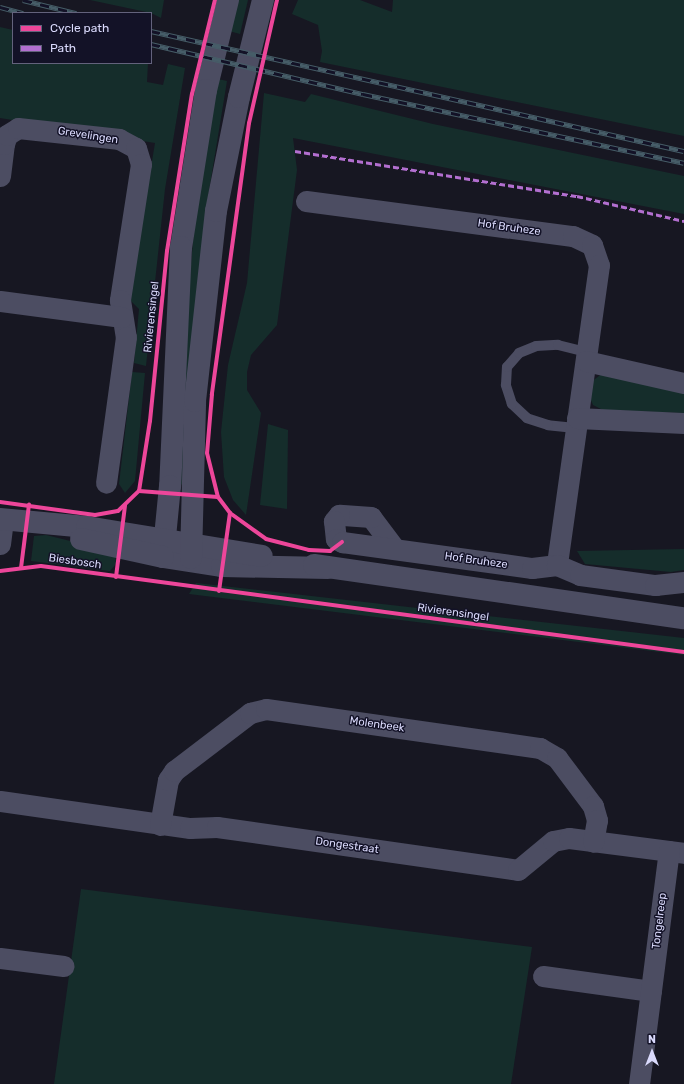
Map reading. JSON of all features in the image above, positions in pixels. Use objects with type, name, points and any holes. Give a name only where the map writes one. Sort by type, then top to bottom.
[{"type":"street","points":[[165,548],[180,247],[206,90],[228,0]]},
{"type":"street","points":[[192,553],[195,402],[215,218],[239,97],[263,0]]},
{"type":"street","name":"Grevelingen","points":[[0,175],[4,144],[8,135],[18,128],[119,139],[136,148],[141,164],[120,300],[126,337],[106,483]]},
{"type":"street","name":"Hof Bruheze","points":[[306,201],[579,237],[592,245],[599,265],[557,565]]},
{"type":"street","points":[[0,301],[122,317]]},
{"type":"street","points":[[587,356],[684,383]]},
{"type":"street","points":[[576,423],[684,423]]},
{"type":"street","points":[[0,544],[1,520],[26,524],[87,527],[165,548],[192,553],[328,568],[684,618]]},
{"type":"street","name":"Hof Bruheze","points":[[395,549],[532,568],[557,565],[580,574],[655,586],[684,582]]},
{"type":"street","name":"Molenbeek","points":[[160,824],[168,780],[174,771],[250,713],[266,709],[540,748],[557,758],[593,806],[597,820],[593,842]]},
{"type":"street","name":"Dongestraat","points":[[0,802],[160,824],[217,827],[518,870],[553,841],[569,838],[677,852]]},
{"type":"street","name":"Tongelreep","points":[[640,1084],[651,991],[677,852]]},
{"type":"street","points":[[0,958],[63,966]]},
{"type":"street","points":[[542,976],[651,991]]},
{"type":"lane","points":[[576,423],[548,425],[526,418],[512,404],[506,385],[507,367],[519,353],[536,346],[558,345],[587,356]]},
{"type":"green space","points":[[90,0],[164,0],[161,18],[152,14],[152,12]]},
{"type":"green space","points":[[238,0],[248,0],[240,34],[229,31]]},
{"type":"green space","points":[[298,0],[360,0],[392,12],[393,0],[684,0],[684,136],[320,62],[322,51],[318,25],[292,14]]},
{"type":"green space","points":[[0,27],[12,30],[12,64],[148,64],[147,82],[163,85],[168,64],[185,68],[165,189],[146,366],[134,363],[139,309],[129,299],[155,143],[0,118]]},
{"type":"green space","points":[[218,79],[227,81],[208,197],[186,485],[176,484],[181,378],[195,219]]},
{"type":"green space","points":[[264,93],[305,102],[311,94],[433,124],[684,176],[684,214],[293,138],[297,170],[277,325],[251,355],[247,372],[247,390],[261,413],[246,515],[233,500],[224,477],[221,432],[228,365],[247,283]]},
{"type":"green space","points":[[132,372],[145,373],[135,481],[125,493],[119,484]]},
{"type":"green space","points":[[603,373],[684,392],[684,413],[603,410],[593,405],[590,398],[591,382]]},
{"type":"green space","points":[[268,424],[288,430],[287,509],[260,505]]},
{"type":"green space","points":[[46,535],[115,552],[116,564],[110,571],[31,561],[34,536]]},
{"type":"green space","points":[[684,549],[684,570],[671,572],[585,564],[577,551]]},
{"type":"green space","points":[[196,583],[684,638],[684,655],[189,594]]},
{"type":"green space","points":[[81,889],[532,947],[511,1084],[54,1084]]},
{"type":"railway","points":[[23,0],[72,12]]},
{"type":"railway","points":[[0,7],[19,12]]},
{"type":"railway","points":[[152,31],[684,151]]},
{"type":"railway","points":[[152,44],[363,94],[684,163]]},
{"type":"marked path","points":[[295,151],[577,196],[684,221]]},
{"type":"cycle path","name":"Rivierensingel","points":[[0,502],[95,515],[118,511],[139,491],[150,421],[167,251],[192,94],[215,0]]},
{"type":"cycle path","points":[[277,0],[249,123],[212,394],[207,453],[218,497],[230,513],[266,539],[309,550],[330,551],[342,542]]},
{"type":"cycle path","points":[[139,491],[218,497]]},
{"type":"cycle path","points":[[21,568],[29,505]]},
{"type":"cycle path","points":[[116,577],[125,506]]},
{"type":"cycle path","points":[[219,591],[230,513]]},
{"type":"cycle path","name":"Biesbosch","points":[[0,571],[41,566],[684,652]]}]
